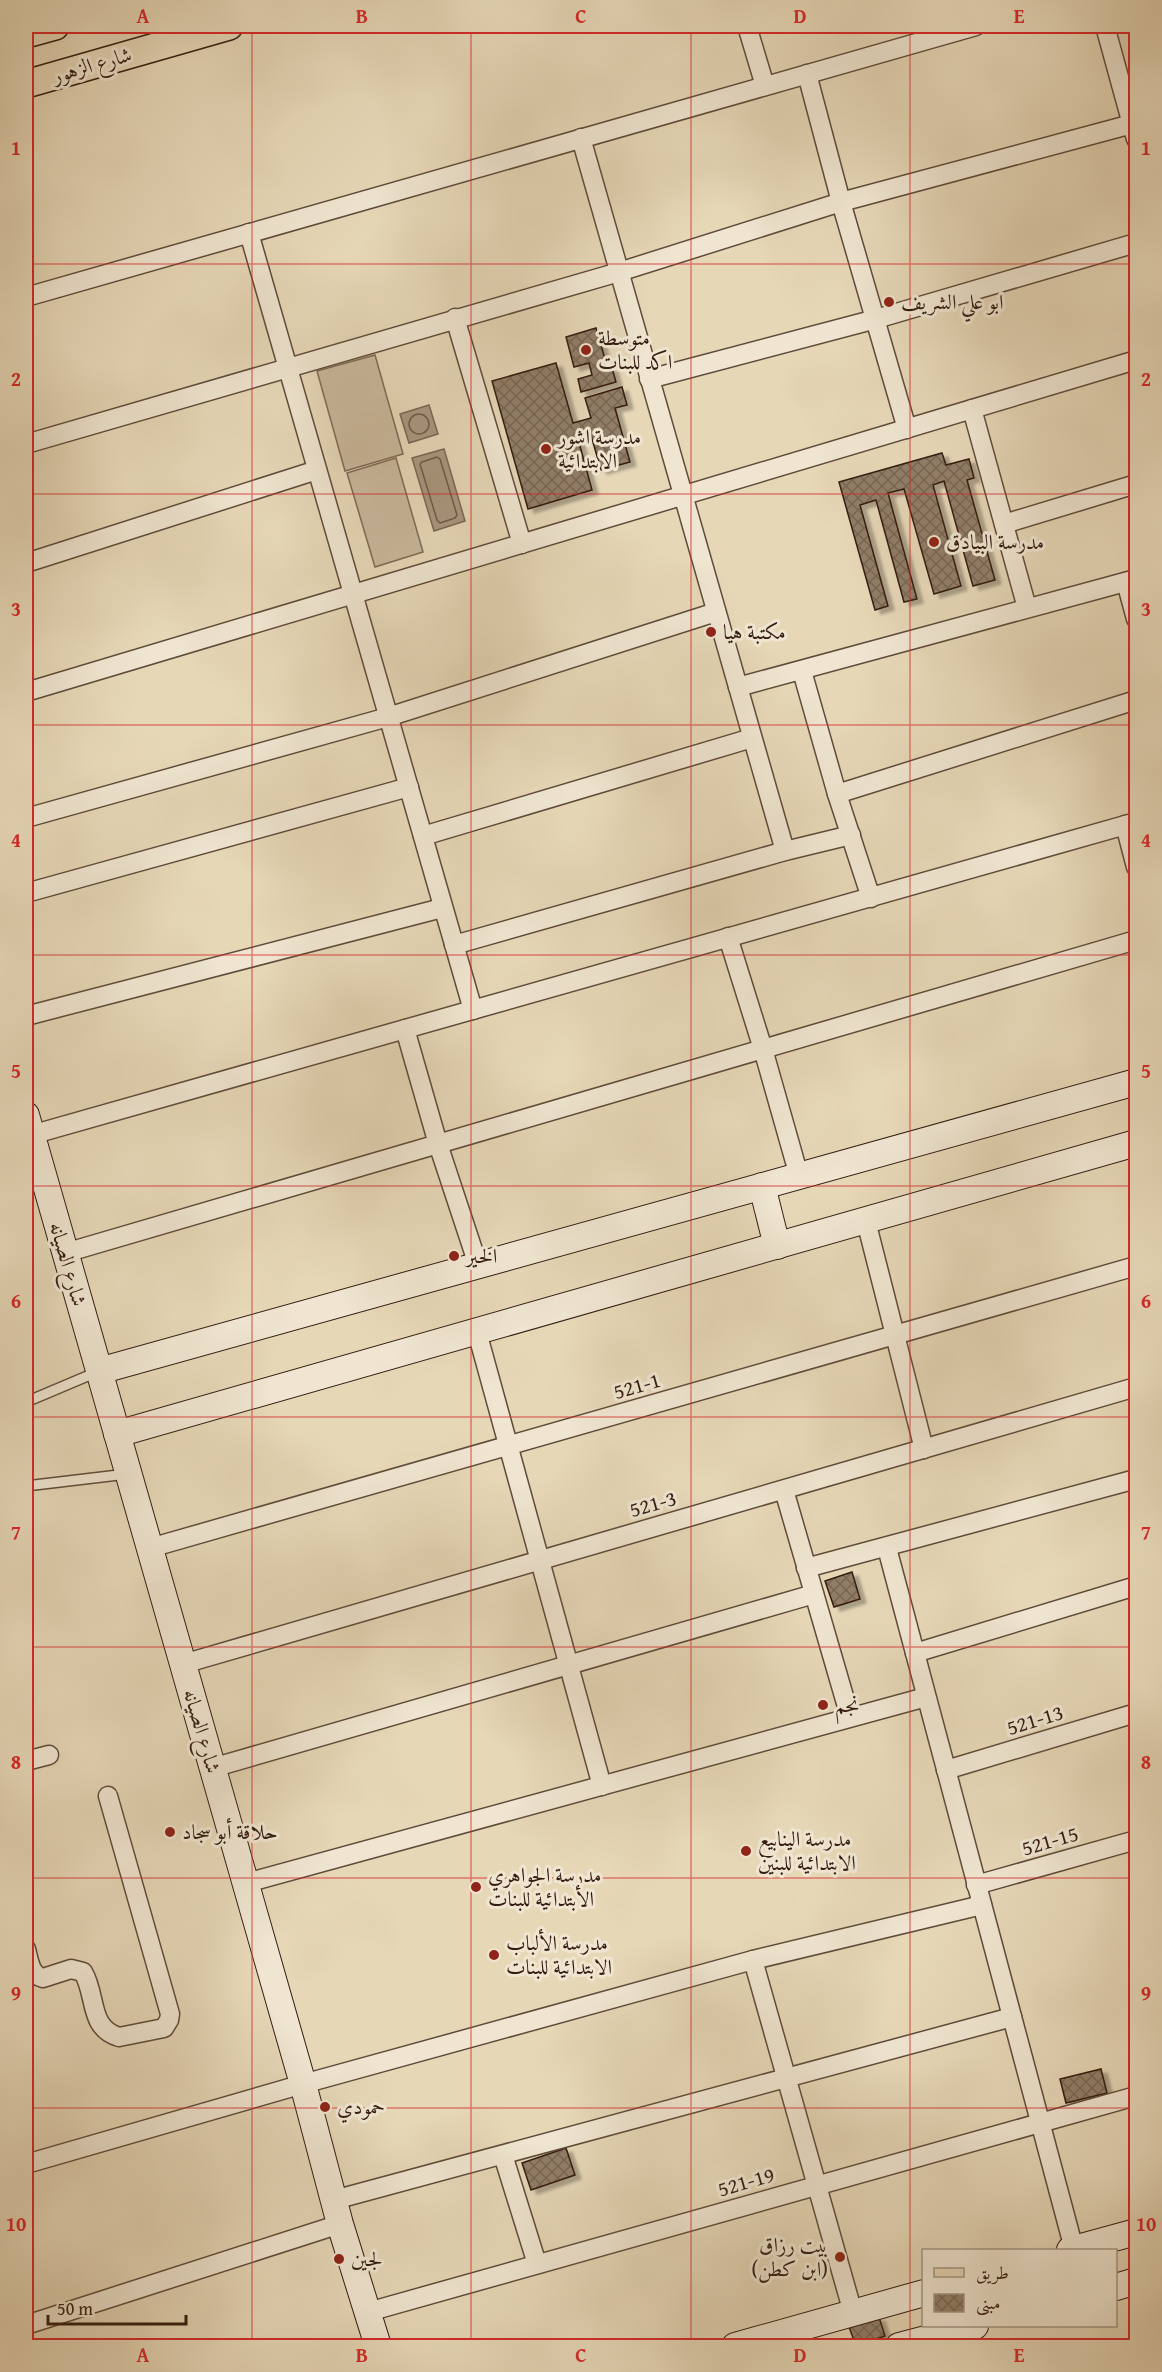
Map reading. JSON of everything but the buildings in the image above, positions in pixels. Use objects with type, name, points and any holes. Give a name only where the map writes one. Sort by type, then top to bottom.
[{"type":"main road","points":[[26,34],[55,26]]},
{"type":"main road","name":"شارع الزهور","points":[[26,84],[229,26]]},
{"type":"street","points":[[747,26],[765,86]]},
{"type":"street","points":[[26,297],[976,26]]},
{"type":"street","points":[[26,444],[287,366],[618,272],[841,202],[1134,132],[1105,26]]},
{"type":"street","points":[[807,74],[841,202],[907,429]]},
{"type":"street","points":[[581,138],[785,851]]},
{"type":"street","points":[[249,233],[473,1010]]},
{"type":"street","points":[[649,379],[876,319],[1137,243]]},
{"type":"street","points":[[455,318],[522,544]]},
{"type":"street","points":[[26,692],[1137,360]]},
{"type":"street","points":[[972,409],[1027,608]]},
{"type":"street","points":[[26,563],[317,470]]},
{"type":"street","points":[[1004,524],[1137,484]]},
{"type":"street","points":[[738,687],[1131,580],[1137,619]]},
{"type":"street","points":[[26,818],[388,717],[716,612]]},
{"type":"street","points":[[802,671],[837,794],[871,898]]},
{"type":"street","points":[[837,794],[1137,700]]},
{"type":"street","points":[[423,836],[752,738]]},
{"type":"street","points":[[26,892],[409,788]]},
{"type":"street","points":[[28,1125],[405,1029],[1131,824],[1137,867]]},
{"type":"street","points":[[454,945],[785,851],[851,835]]},
{"type":"street","points":[[26,1016],[442,908]]},
{"type":"street","points":[[728,938],[764,1049],[799,1176]]},
{"type":"street","points":[[65,1253],[1137,940]]},
{"type":"street","points":[[405,1029],[438,1144],[478,1265]]},
{"type":"street","points":[[99,1371],[1137,1082]]},
{"type":"street","name":"شارع الصيانه","points":[[28,1125],[246,1883],[337,2212],[378,2346]]},
{"type":"street","points":[[117,1434],[1137,1143]]},
{"type":"street","points":[[762,1186],[777,1246]]},
{"type":"street","points":[[866,1221],[924,1449]]},
{"type":"street","name":"521-1","points":[[150,1548],[1137,1266]]},
{"type":"street","points":[[477,1332],[602,1786]]},
{"type":"street","name":"521-3","points":[[183,1664],[1137,1387]]},
{"type":"street","points":[[806,1568],[1137,1479]]},
{"type":"street","points":[[784,1490],[850,1717]]},
{"type":"street","points":[[887,1548],[1072,2249]]},
{"type":"street","points":[[915,1653],[1137,1586]]},
{"type":"street","points":[[212,1768],[814,1594]]},
{"type":"street","points":[[246,1883],[926,1696]]},
{"type":"street","name":"521-13","points":[[946,1770],[1137,1713]]},
{"type":"street","points":[[26,1761],[49,1755]]},
{"type":"street","points":[[26,1948],[32,1970],[38,1977],[43,1978],[71,1969],[83,1972],[98,2022],[112,2035],[119,2037],[164,2028],[167,2025],[170,2014],[108,1796]]},
{"type":"street","name":"521-15","points":[[976,1885],[1137,1840]]},
{"type":"street","points":[[26,2164],[303,2084],[753,1960],[982,1905]]},
{"type":"street","points":[[753,1960],[853,2313]]},
{"type":"street","points":[[26,2325],[337,2212],[503,2155],[1012,2017]]},
{"type":"street","name":"521-19","points":[[369,2312],[1137,2096]]},
{"type":"street","points":[[503,2155],[537,2264]]},
{"type":"street","points":[[1076,2249],[1137,2232]]},
{"type":"street","points":[[1117,2287],[1137,2281]]},
{"type":"street","points":[[735,2346],[922,2294]]},
{"type":"street","points":[[899,2346],[968,2327]]},
{"type":"lane","points":[[26,1402],[99,1371]]},
{"type":"lane","points":[[26,1486],[128,1474]]},
{"type":"shaded area","points":[[375,355],[403,454],[345,471],[317,371]]},
{"type":"shaded area","points":[[396,458],[423,552],[375,567],[347,473]]},
{"type":"water","points":[[429,405],[438,434],[409,443],[400,414]]},
{"type":"water","points":[[444,449],[465,521],[434,531],[412,458]]},
{"type":"place","name":"ابو علي الشريف","points":[[889,302]]},
{"type":"place","name":"متوسطة اكد للبنات","points":[[586,350]]},
{"type":"place","name":"مدرسة اشور الابتدائية","points":[[546,449]]},
{"type":"place","name":"مدرسة البيادق","points":[[934,542]]},
{"type":"place","name":"مكتبة هيا","points":[[711,632]]},
{"type":"place","name":"الخير","points":[[454,1256]]},
{"type":"place","name":"نجم","points":[[823,1705]]},
{"type":"place","name":"حلاقة أبو سجاد","points":[[170,1832]]},
{"type":"place","name":"مدرسة الينابيع الابتدائية للبنين","points":[[746,1851]]},
{"type":"place","name":"مدرسة الجواهري الأبتدائية للبنات","points":[[476,1887]]},
{"type":"place","name":"مدرسة الألباب الابتدائية للبنات","points":[[494,1955]]},
{"type":"place","name":"حمودي","points":[[325,2107]]},
{"type":"place","name":"بيت رزاق (ابن كطن)","points":[[840,2257]]},
{"type":"place","name":"لجين","points":[[339,2259]]}]
